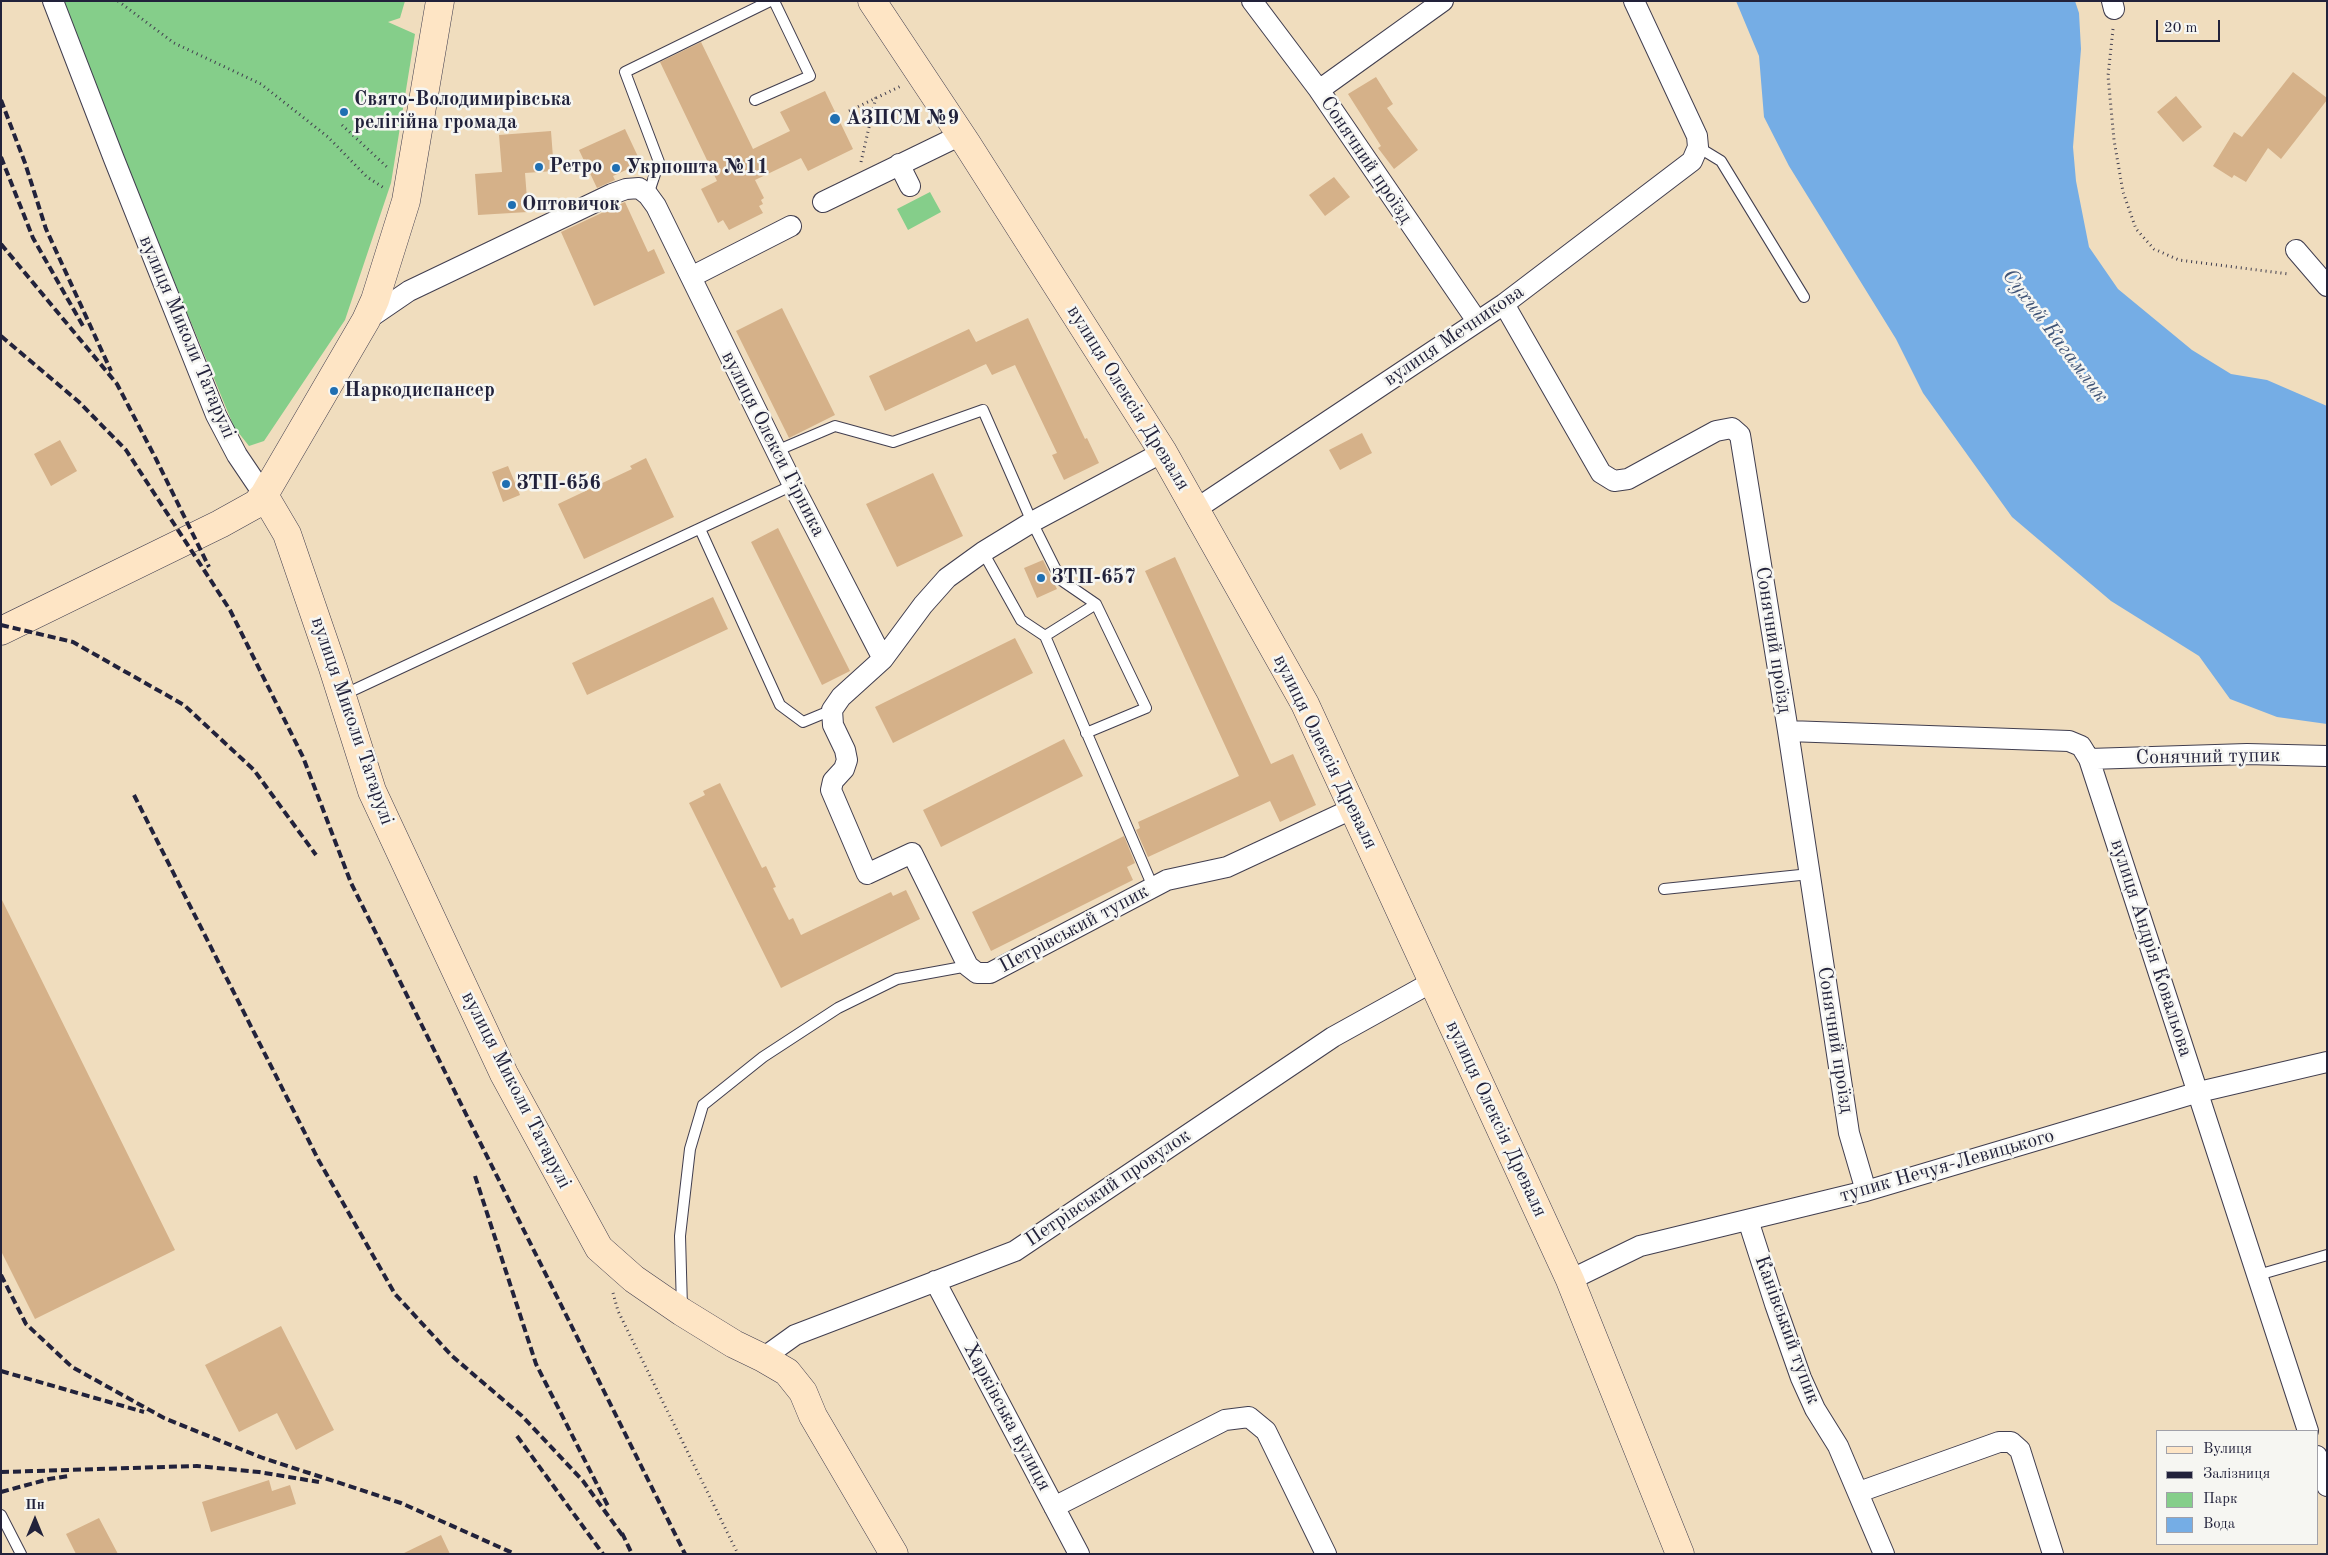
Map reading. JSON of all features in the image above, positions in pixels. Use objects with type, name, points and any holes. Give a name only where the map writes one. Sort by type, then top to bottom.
[{"type":"street","name":"вулиця Миколи Татарулі","points":[[53,1],[216,415],[237,455],[287,534],[372,791],[504,1074],[599,1248],[634,1279],[682,1312],[734,1344],[763,1358]]},
{"type":"street","points":[[1,631],[220,524],[256,504],[264,495],[366,320],[375,300],[408,194],[440,1]]},
{"type":"street","name":"вулиця Олексія Древаля","points":[[872,1],[961,135],[1163,452],[1305,704],[1570,1280],[1680,1554]]},
{"type":"street","name":"Сонячний проїзд","points":[[1252,1],[1319,90],[1477,321]]},
{"type":"street","points":[[1319,90],[1443,1]]},
{"type":"street","points":[[1634,1],[1691,120],[1697,136],[1698,147]]},
{"type":"street","points":[[823,202],[961,135]]},
{"type":"street","name":"вулиця Мечникова","points":[[1196,508],[1504,304],[1692,161],[1698,147]]},
{"type":"street","points":[[899,164],[910,186]]},
{"type":"street","points":[[366,320],[409,291],[612,194],[626,189],[639,188],[648,195]]},
{"type":"street","name":"вулиця Олекси Гірника","points":[[648,195],[691,277],[793,485],[883,659]]},
{"type":"street","points":[[691,277],[791,226]]},
{"type":"street","points":[[2296,250],[2322,282]]},
{"type":"street","name":"Сонячний проїзд","points":[[1504,304],[1601,473],[1614,481],[1628,479],[1716,431],[1732,428],[1740,435],[1788,731],[1849,1134],[1866,1191]]},
{"type":"street","points":[[832,710],[841,697],[883,659],[923,605],[947,578],[983,552],[1032,522],[1163,452]]},
{"type":"street","name":"Петрівський тупик","points":[[832,710],[833,725],[845,750],[847,760],[844,769],[833,781],[831,790],[867,874],[912,853],[968,966],[978,973],[990,973],[1167,880],[1227,867],[1354,808]]},
{"type":"street","name":"вулиця Андрія Ковальова","points":[[1788,731],[2069,740],[2080,746],[2089,760],[2199,1092],[2308,1430]]},
{"type":"street","name":"Сонячний тупик","points":[[2089,760],[2247,754],[2327,756]]},
{"type":"street","name":"Петрівський провулок","points":[[763,1358],[794,1335],[1015,1251],[1334,1038],[1434,981]]},
{"type":"street","name":"тупик Нечуя-Левицького","points":[[1570,1280],[1640,1246],[1866,1191],[2199,1092],[2327,1062]]},
{"type":"street","name":"Канівський тупик","points":[[1748,1220],[1801,1378],[1815,1409],[1838,1446],[1884,1554]]},
{"type":"street","name":"Харківська вулиця","points":[[935,1281],[1079,1554]]},
{"type":"street","points":[[763,1358],[787,1372],[803,1392],[813,1416],[894,1554]]},
{"type":"street","points":[[1054,1507],[1225,1420],[1249,1417],[1266,1431],[1326,1554]]},
{"type":"street","points":[[1859,1492],[1999,1442],[2011,1442],[2020,1450],[2053,1554]]},
{"type":"street","points":[[2318,1459],[2327,1486]]},
{"type":"lane","points":[[648,195],[659,162],[625,72],[770,1]]},
{"type":"lane","points":[[755,100],[810,76],[774,1]]},
{"type":"lane","points":[[1698,147],[1721,161],[1804,297]]},
{"type":"lane","points":[[776,450],[835,426],[893,442],[983,410],[1032,522],[1061,580],[1096,604],[1146,708],[1086,734]]},
{"type":"lane","points":[[342,696],[793,485]]},
{"type":"lane","points":[[700,529],[780,705],[803,722],[832,710]]},
{"type":"lane","points":[[983,552],[1021,620],[1045,636],[1153,887]]},
{"type":"lane","points":[[1045,636],[1096,604]]},
{"type":"lane","points":[[1664,889],[1810,874]]},
{"type":"lane","points":[[682,1312],[680,1236],[690,1149],[703,1105],[763,1057],[838,1008],[897,980],[968,966]]},
{"type":"lane","points":[[2258,1275],[2327,1256]]},
{"type":"lane","points":[[1,1515],[21,1554]]},
{"type":"path","points":[[118,1],[174,43],[261,84],[328,137],[367,178],[408,194]]},
{"type":"path","points":[[2113,5],[2108,76],[2114,140],[2123,192],[2136,229],[2154,249],[2179,260],[2322,282]]},
{"type":"path","points":[[848,111],[922,76]]},
{"type":"path","points":[[855,186],[876,97]]},
{"type":"path","points":[[342,125],[408,194]]},
{"type":"path","points":[[610,1284],[618,1311],[738,1554]]},
{"type":"green space","points":[[59,1],[405,1],[400,18],[388,22],[415,34],[391,183],[345,320],[264,441],[249,446],[234,427]]},
{"type":"green space","points":[[930,192],[941,212],[908,230],[897,209]]},
{"type":"water","name":"Сухий Кагамлик","points":[[1736,1],[2075,1],[2079,13],[2081,49],[2073,147],[2076,181],[2089,247],[2118,289],[2192,350],[2231,374],[2267,380],[2327,406],[2327,724],[2277,717],[2230,699],[2199,656],[2111,601],[2012,517],[1923,393],[1896,339],[1789,166],[1764,117],[1759,56]]},
{"type":"building","points":[[701,42],[753,149],[790,131],[780,112],[825,91],[853,149],[808,171],[801,158],[755,180],[764,198],[761,200],[763,204],[759,206],[763,213],[729,230],[723,220],[718,223],[701,189],[717,181],[660,62]]},
{"type":"building","points":[[2293,72],[2327,98],[2327,100],[2281,159],[2268,148],[2246,182],[2234,175],[2232,178],[2213,166],[2234,132],[2242,137]]},
{"type":"building","points":[[1376,77],[1393,104],[1387,108],[1418,150],[1394,169],[1378,148],[1381,146],[1348,94]]},
{"type":"building","points":[[2176,96],[2202,127],[2183,142],[2157,112]]},
{"type":"building","points":[[625,129],[641,163],[613,176],[615,180],[597,188],[579,150]]},
{"type":"building","points":[[551,131],[554,171],[525,173],[528,212],[478,215],[475,174],[502,172],[499,135]]},
{"type":"building","points":[[1334,177],[1350,197],[1325,216],[1309,195]]},
{"type":"building","points":[[625,202],[648,252],[654,249],[665,273],[594,306],[561,232]]},
{"type":"building","points":[[782,308],[835,415],[789,438],[736,331]]},
{"type":"building","points":[[1028,318],[1085,439],[1087,438],[1099,463],[1064,480],[1052,455],[1057,453],[1015,365],[992,375],[986,364],[885,411],[869,376],[969,329],[976,342]]},
{"type":"building","points":[[1362,433],[1372,453],[1340,470],[1329,450]]},
{"type":"building","points":[[60,440],[77,471],[51,486],[34,454]]},
{"type":"building","points":[[646,458],[674,517],[584,559],[558,504],[632,469],[630,466]]},
{"type":"building","name":"ЗТП-656","points":[[508,466],[520,495],[503,502],[492,472]]},
{"type":"building","points":[[933,473],[963,536],[897,567],[866,504]]},
{"type":"building","points":[[778,528],[850,671],[822,685],[751,542]]},
{"type":"building","points":[[1175,557],[1271,764],[1293,754],[1316,805],[1280,822],[1270,801],[1148,857],[1136,830],[1140,828],[1138,822],[1239,776],[1145,571]]},
{"type":"building","name":"ЗТП-657","points":[[1043,560],[1057,589],[1037,598],[1024,568]]},
{"type":"building","points":[[713,597],[728,629],[587,695],[572,663]]},
{"type":"building","points":[[1015,638],[1033,673],[893,743],[875,707]]},
{"type":"building","points":[[1064,739],[1083,776],[941,847],[923,810]]},
{"type":"building","points":[[720,783],[762,868],[766,866],[776,887],[773,888],[789,920],[793,918],[801,935],[891,892],[893,896],[906,890],[920,919],[781,988],[689,803],[705,795],[703,791]]},
{"type":"building","points":[[1124,836],[1135,863],[1127,867],[1133,880],[991,951],[972,912]]},
{"type":"building","points":[[1,898],[175,1250],[35,1319],[1,1251]]},
{"type":"building","points":[[281,1326],[334,1430],[296,1450],[277,1413],[239,1432],[205,1365]]},
{"type":"building","points":[[269,1480],[272,1491],[290,1485],[296,1504],[211,1532],[202,1502]]},
{"type":"building","points":[[99,1518],[118,1554],[76,1554],[66,1534]]},
{"type":"building","points":[[441,1535],[450,1554],[402,1554]]},
{"type":"railway","points":[[1,100],[25,163],[46,229],[111,371]]},
{"type":"railway","points":[[1,157],[33,238],[83,326]]},
{"type":"railway","points":[[1,244],[117,384],[209,567]]},
{"type":"railway","points":[[1,336],[79,402],[126,450],[230,610],[303,757],[351,883],[685,1554]]},
{"type":"railway","points":[[1,625],[73,642],[184,705],[254,770],[316,855]]},
{"type":"railway","points":[[134,795],[319,1161],[395,1294],[452,1356],[522,1416],[583,1481],[625,1539]]},
{"type":"railway","points":[[475,1176],[536,1364],[609,1508]]},
{"type":"railway","points":[[1,1275],[26,1324],[72,1367],[164,1418],[263,1458],[401,1503],[515,1554]]},
{"type":"railway","points":[[1,1371],[144,1412]]},
{"type":"railway","points":[[517,1436],[603,1554]]},
{"type":"railway","points":[[1,1472],[197,1466],[259,1472],[319,1482]]},
{"type":"railway","points":[[1,1492],[49,1479],[69,1476]]},
{"type":"railway","points":[[622,1533],[632,1554]]},
{"type":"place","name":"Свято-Володимирівська релігійна громада","points":[[344,112]]},
{"type":"place","name":"АЗПСМ №9","points":[[835,119]]},
{"type":"place","name":"Ретро","points":[[539,167]]},
{"type":"place","name":"Укрпошта №11","points":[[616,168]]},
{"type":"place","name":"Оптовичок","points":[[512,205]]},
{"type":"place","name":"Наркодиспансер","points":[[334,391]]},
{"type":"place","name":"ЗТП-656","points":[[506,484]]},
{"type":"place","name":"ЗТП-657","points":[[1041,578]]}]
